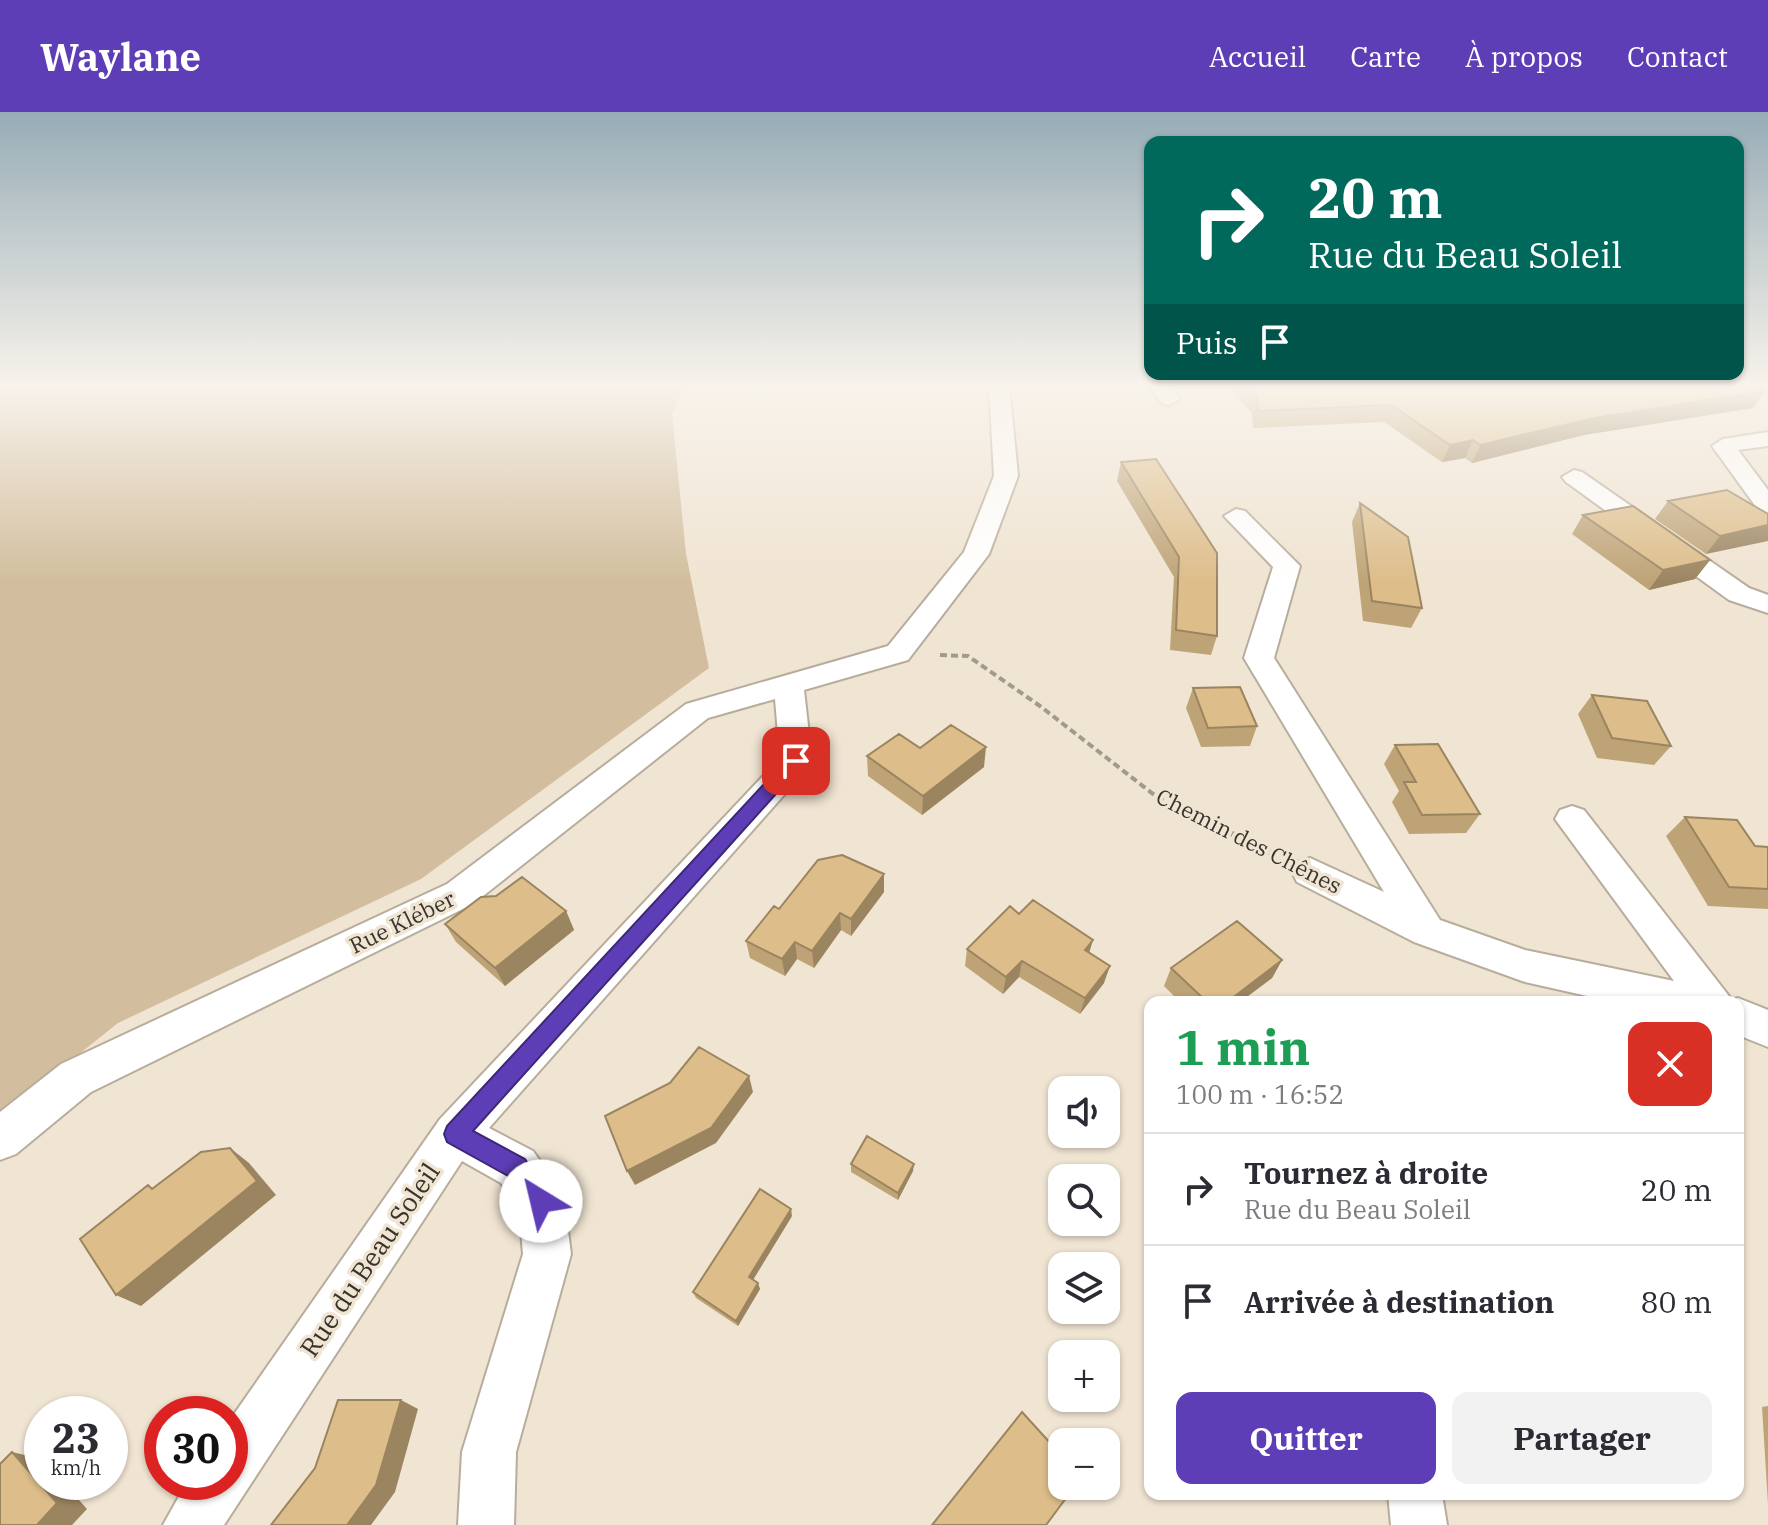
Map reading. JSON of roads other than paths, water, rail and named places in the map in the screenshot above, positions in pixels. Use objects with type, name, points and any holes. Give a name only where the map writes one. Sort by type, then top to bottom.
[{"type":"street","points":[[789,688],[898,653],[976,554],[1006,476],[1004,451]]},
{"type":"street","points":[[1727,451],[1768,506]]},
{"type":"street","points":[[1574,477],[1739,594],[1768,605]]},
{"type":"street","points":[[1236,516],[1287,566],[1259,658],[1427,931]]},
{"type":"street","name":"Rue du Beau Soleil","points":[[248,1440],[455,1134],[796,761],[789,688]]},
{"type":"street","name":"Rue Kléber","points":[[0,1139],[76,1078],[460,894],[697,711],[789,688]]},
{"type":"street","points":[[1572,819],[1708,996]]},
{"type":"street","name":"Chemin des Chênes","points":[[1310,872],[1427,931],[1525,966],[1665,996]]},
{"type":"street","points":[[1744,1019],[1768,1029]]},
{"type":"street","points":[[455,1134],[517,1167],[541,1201],[547,1254],[489,1452],[486,1525]]},
{"type":"street","points":[[191,1525],[208,1500]]},
{"type":"street","points":[[1416,1500],[1419,1525]]}]
